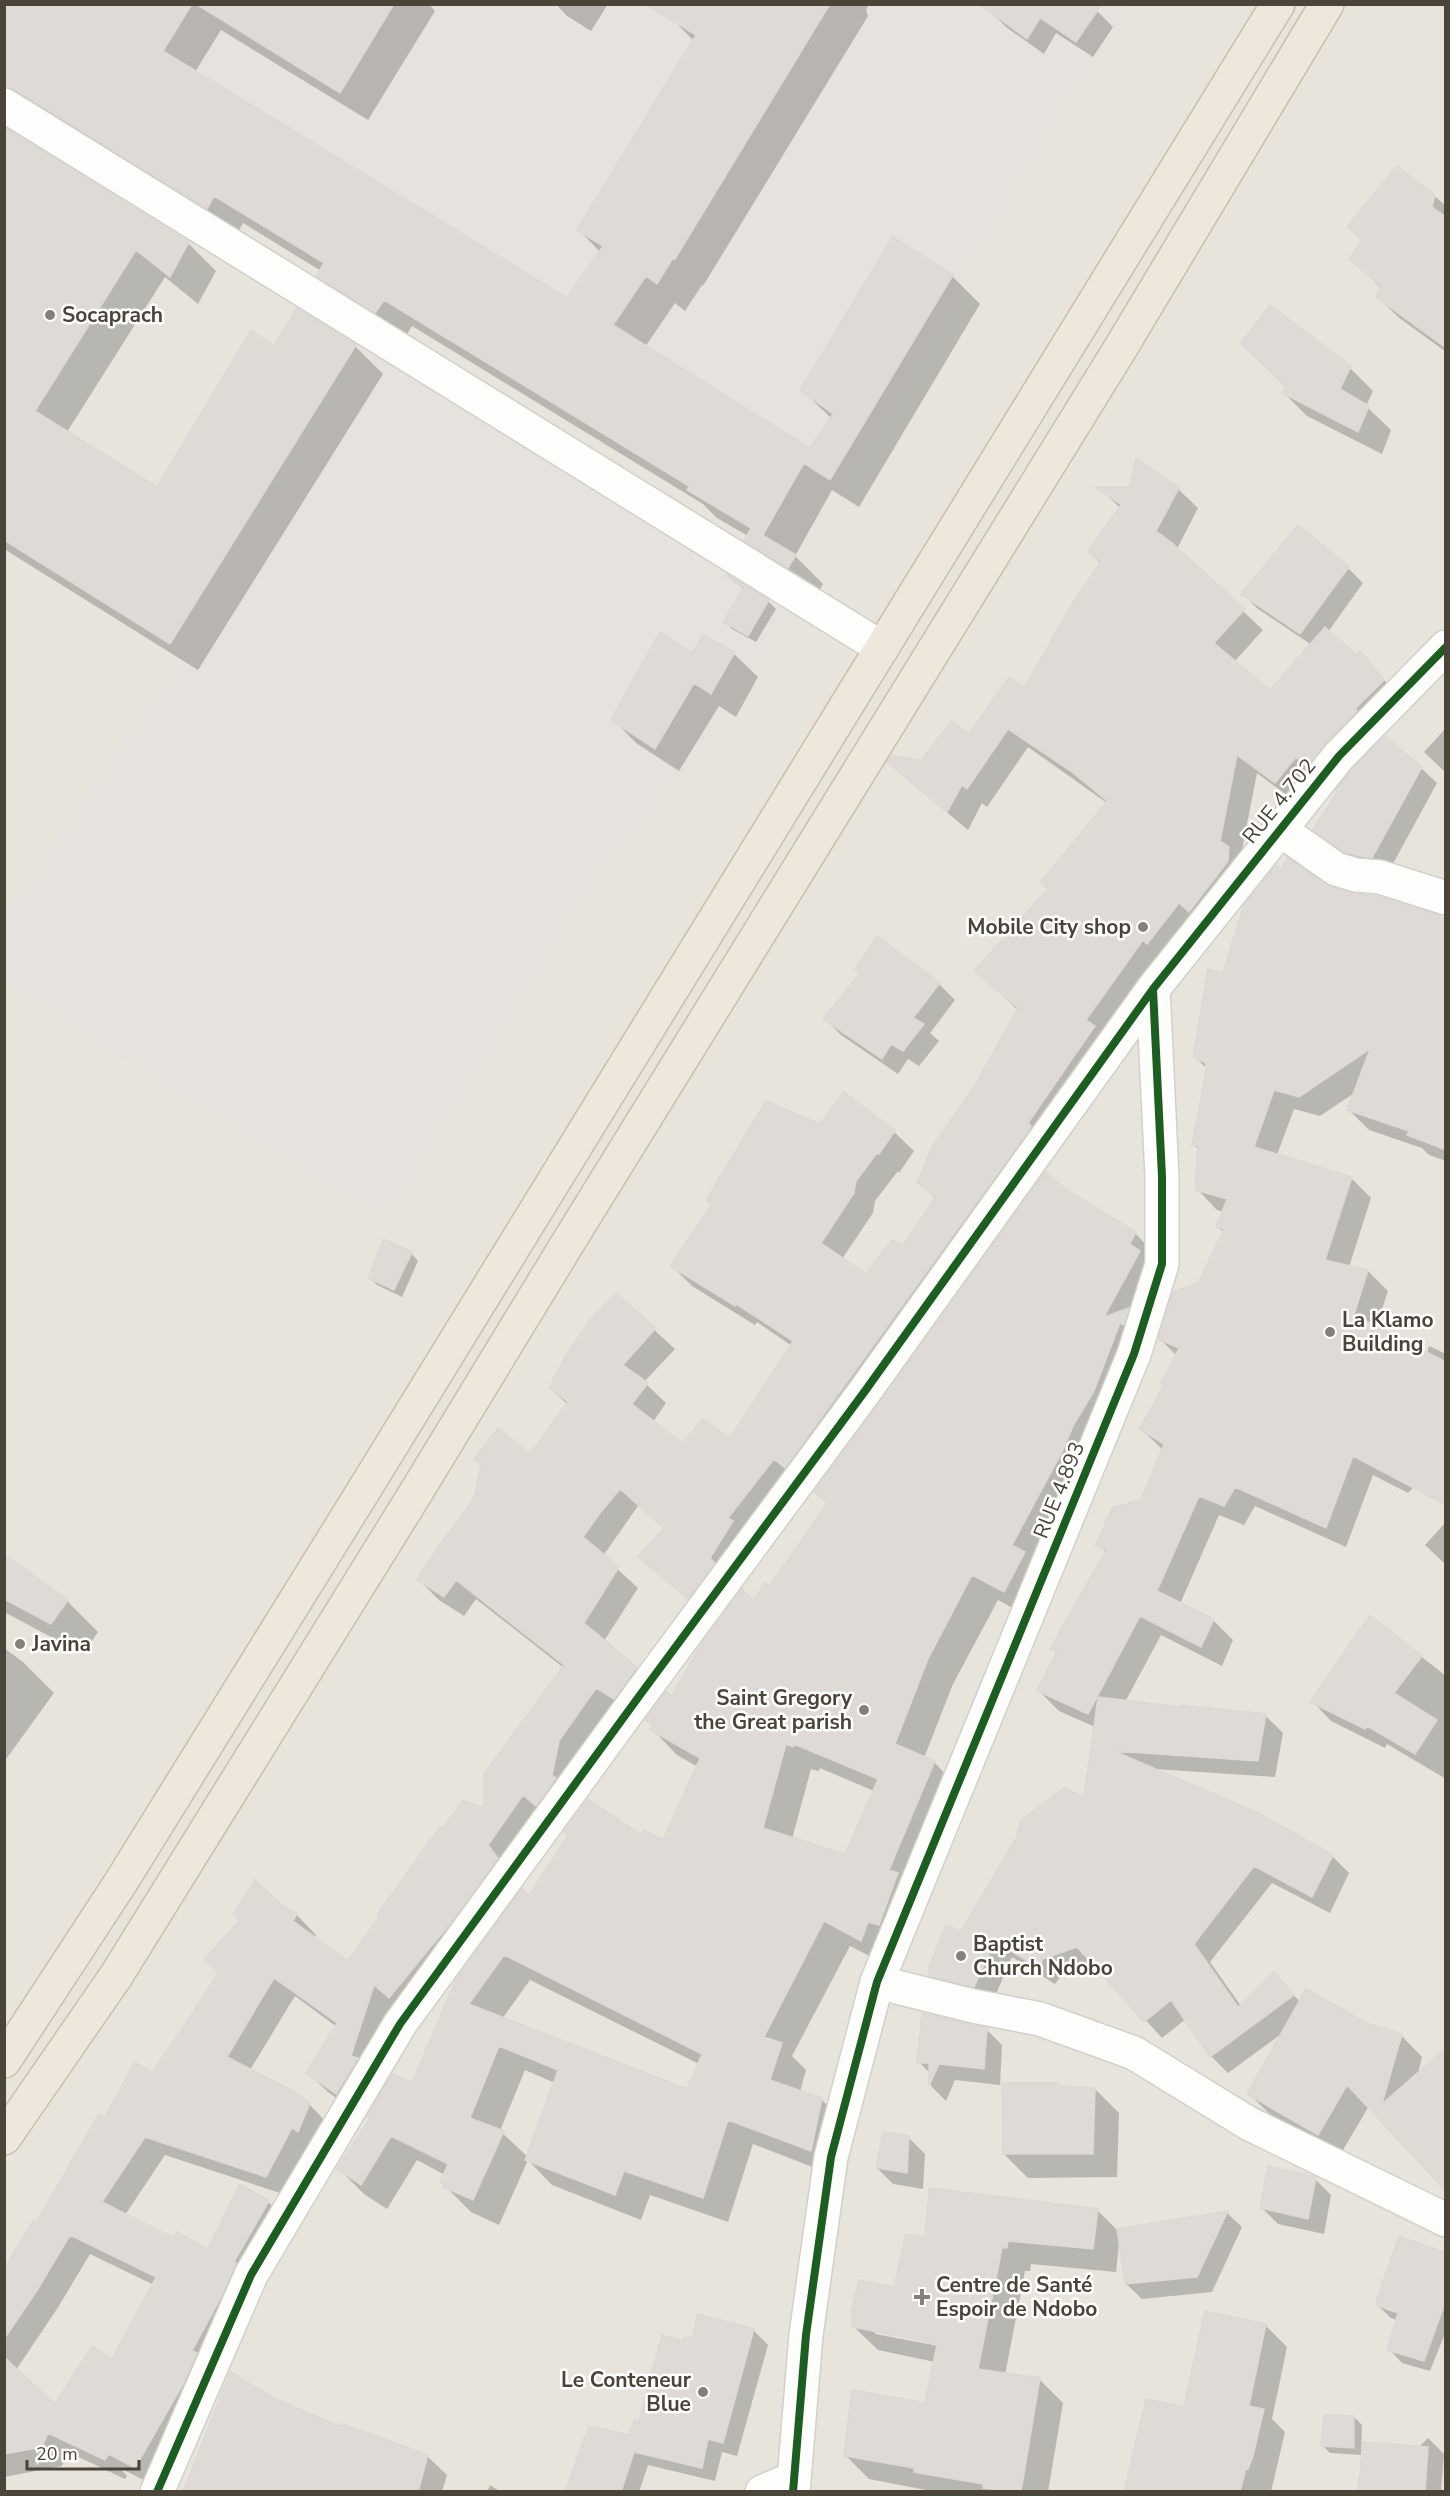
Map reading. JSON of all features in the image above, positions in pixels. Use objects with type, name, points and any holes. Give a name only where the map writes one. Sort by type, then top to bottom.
[{"type":"highway","points":[[4,2061],[121,1882],[1278,4]]},
{"type":"highway","points":[[4,2138],[116,1976],[421,1485],[1120,349],[1327,4]]},
{"type":"highway","points":[[530,1221],[566,1246]]},
{"type":"street","points":[[4,105],[882,648]]},
{"type":"street","name":"RUE 4.702","points":[[157,2492],[251,2275],[400,2024],[865,1391],[1153,988],[1339,756],[1446,647]]},
{"type":"street","points":[[1279,829],[1336,869],[1356,875],[1380,878],[1446,898]]},
{"type":"street","name":"RUE 4.893","points":[[794,2485],[806,2335],[831,2157],[877,1982],[1134,1354],[1162,1264],[1162,1177],[1153,988]]},
{"type":"street","points":[[877,1982],[973,2006],[1040,2019],[1134,2053],[1248,2123],[1446,2220]]},
{"type":"street","points":[[762,2492],[794,2485]]},
{"type":"shaded area","points":[[4,5],[1131,5],[796,555],[687,490],[689,486],[5,73]]},
{"type":"shaded area","points":[[5,5],[1445,5],[1445,2491],[5,2491]]},
{"type":"shaded area","points":[[372,352],[726,576],[785,617],[739,701],[594,888],[389,1222],[139,1071],[5,984],[4,910],[67,827]]},
{"type":"building","points":[[4,4],[192,4],[163,51],[567,298],[603,246],[577,230],[696,35],[645,4],[830,4],[675,259],[673,258],[657,284],[646,276],[613,325],[810,448],[833,414],[800,390],[893,237],[953,275],[830,480],[804,463],[763,535],[756,531],[796,555],[788,568],[744,541],[751,528],[687,490],[689,486],[384,300],[375,313],[316,276],[324,263],[214,196],[207,209],[14,89],[4,86]]},
{"type":"building","points":[[196,4],[394,4],[340,93]]},
{"type":"building","points":[[979,4],[1102,4],[1076,42],[1040,18],[1027,39]]},
{"type":"building","name":"Socaprach","points":[[4,127],[189,242],[170,277],[136,250],[35,411],[157,487],[251,330],[274,346],[297,308],[356,345],[170,644],[4,540]]},
{"type":"building","points":[[1397,166],[1435,195],[1432,207],[1446,217],[1446,348],[1375,296],[1382,287],[1349,259],[1362,239],[1347,227]]},
{"type":"building","points":[[1270,305],[1351,366],[1340,389],[1369,406],[1358,432],[1282,393],[1286,387],[1241,343]]},
{"type":"building","points":[[1136,458],[1179,488],[1156,531],[1245,609],[1214,643],[1270,690],[1325,627],[1357,655],[1360,651],[1384,680],[1355,709],[1357,711],[1326,743],[1307,767],[1296,757],[1275,783],[1237,755],[1220,841],[1229,847],[1228,861],[1189,912],[1179,903],[1147,944],[1143,940],[1086,1020],[1095,1026],[1028,1123],[1031,1126],[1029,1130],[785,1468],[774,1459],[728,1518],[733,1521],[710,1558],[715,1563],[688,1599],[638,1557],[664,1528],[620,1489],[600,1513],[583,1537],[619,1567],[584,1623],[637,1667],[614,1699],[596,1688],[559,1741],[552,1775],[556,1778],[536,1806],[523,1795],[488,1845],[498,1858],[453,1920],[389,1998],[374,1985],[351,2056],[358,2058],[336,2094],[306,2073],[337,2023],[274,1978],[227,2057],[293,2091],[310,2103],[298,2132],[292,2128],[266,2177],[145,2137],[102,2202],[174,2238],[177,2232],[208,2249],[240,2184],[269,2201],[234,2262],[236,2263],[220,2299],[192,2351],[197,2353],[182,2386],[135,2468],[105,2452],[108,2455],[105,2460],[48,2433],[42,2447],[4,2454],[4,2357],[55,2404],[92,2346],[112,2359],[156,2277],[70,2235],[38,2289],[4,2339],[4,2269],[33,2221],[36,2223],[99,2114],[105,2117],[135,2062],[152,2073],[190,2017],[219,1972],[204,1960],[240,1920],[233,1914],[255,1880],[283,1906],[297,1914],[293,1921],[348,1961],[377,1920],[379,1912],[440,1827],[442,1829],[463,1801],[484,1808],[484,1774],[564,1665],[456,1580],[444,1597],[417,1580],[438,1547],[474,1499],[481,1464],[474,1459],[498,1428],[530,1454],[568,1402],[549,1388],[565,1357],[592,1318],[616,1293],[656,1328],[623,1365],[648,1383],[632,1404],[682,1443],[703,1419],[730,1438],[793,1341],[736,1304],[735,1306],[670,1266],[712,1204],[706,1200],[766,1101],[820,1124],[844,1092],[895,1131],[856,1181],[854,1193],[821,1243],[866,1274],[892,1240],[903,1245],[936,1197],[917,1183],[932,1147],[975,1085],[1018,1008],[974,971],[1048,889],[1041,882],[1107,801],[1072,772],[1008,729],[967,789],[962,785],[947,812],[887,762],[891,755],[921,761],[951,721],[969,734],[1009,677],[1024,688],[1075,599],[1101,562],[1087,552],[1121,505],[1096,487],[1130,487]]},
{"type":"building","points":[[1298,525],[1349,567],[1300,634],[1241,594]]},
{"type":"building","points":[[727,574],[769,600],[748,636],[723,622],[744,587],[726,576]]},
{"type":"building","points":[[660,632],[692,653],[703,635],[735,652],[711,694],[694,683],[655,749],[611,720]]},
{"type":"building","points":[[1385,736],[1422,767],[1372,858],[1344,852],[1313,830],[1337,792],[1335,791],[1353,768]]},
{"type":"building","points":[[1288,858],[1331,887],[1354,894],[1376,896],[1435,914],[1446,920],[1446,1150],[1407,1135],[1409,1131],[1347,1110],[1370,1049],[1299,1097],[1274,1090],[1254,1147],[1352,1177],[1325,1260],[1368,1270],[1354,1315],[1446,1362],[1446,1505],[1353,1456],[1326,1528],[1235,1487],[1224,1506],[1199,1496],[1157,1591],[1214,1619],[1201,1647],[1140,1616],[1088,1714],[1037,1691],[1057,1651],[1050,1649],[1106,1550],[1096,1545],[1112,1508],[1141,1500],[1164,1444],[1139,1429],[1164,1386],[1161,1383],[1179,1348],[1158,1339],[1173,1292],[1198,1283],[1224,1229],[1216,1227],[1227,1199],[1195,1190],[1198,1146],[1192,1145],[1207,1067],[1205,1067],[1206,1063],[1193,1057],[1208,969],[1223,973],[1244,905],[1276,865],[1281,869]]},
{"type":"building","points":[[877,936],[940,983],[913,1018],[924,1024],[903,1051],[891,1044],[882,1059],[823,1019],[860,973],[855,969]]},
{"type":"building","points":[[1045,1171],[1067,1190],[1136,1232],[1130,1244],[1140,1251],[1104,1317],[1129,1308],[1124,1325],[1120,1323],[1094,1391],[1073,1426],[1063,1450],[1012,1545],[1025,1552],[1004,1592],[972,1575],[928,1659],[895,1744],[935,1761],[889,1870],[898,1873],[879,1925],[868,1922],[861,1941],[824,1921],[764,2037],[782,2043],[770,2080],[822,2098],[811,2151],[728,2120],[703,2198],[624,2171],[615,2195],[525,2160],[558,2070],[499,2046],[470,2118],[504,2131],[473,2200],[443,2187],[444,2184],[440,2182],[448,2164],[391,2136],[361,2185],[337,2169],[370,2118],[367,2116],[392,2074],[412,2083],[456,1979],[522,1888],[529,1896],[568,1836],[564,1832],[588,1799],[642,1835],[644,1830],[663,1840],[700,1758],[650,1730],[653,1725],[645,1720],[666,1691],[672,1696],[703,1641],[742,1589],[754,1601],[764,1583],[770,1586],[827,1503],[814,1492]],"holes":[[[786,1744],[793,1747],[794,1744],[878,1779],[845,1854],[763,1828]],[[504,1955],[702,2054],[687,2089],[469,2004]]]},
{"type":"building","points":[[384,1239],[412,1252],[394,1290],[368,1278]]},
{"type":"building","points":[[4,1554],[68,1600],[51,1624],[4,1599]]},
{"type":"building","points":[[1370,1615],[1422,1656],[1394,1693],[1437,1720],[1415,1754],[1367,1726],[1365,1729],[1310,1702]]},
{"type":"building","points":[[1098,1697],[1266,1714],[1258,1761],[1114,1751],[1256,1812],[1333,1855],[1312,1897],[1254,1866],[1194,1944],[1238,2007],[1274,1972],[1294,1995],[1210,2057],[1171,2000],[1144,2022],[1077,1947],[1043,1959],[1038,1968],[995,1941],[974,1987],[929,1976],[929,1967],[946,1925],[961,1931],[1018,1835],[1020,1821],[1065,1787],[1084,1798]]},
{"type":"building","points":[[1306,1989],[1370,2025],[1402,2034],[1382,2104],[1446,2048],[1446,2191],[1347,2085],[1318,2135],[1247,2094]]},
{"type":"building","points":[[922,2013],[987,2028],[984,2069],[939,2064],[929,2086],[929,2063],[917,2063]]},
{"type":"building","points":[[1002,2083],[1059,2083],[1060,2086],[1095,2088],[1093,2154],[1003,2154]]},
{"type":"building","points":[[883,2132],[909,2136],[907,2173],[876,2168]]},
{"type":"building","points":[[1268,2166],[1316,2177],[1308,2219],[1260,2208]]},
{"type":"building","points":[[929,2188],[1098,2209],[1093,2249],[1008,2241],[1007,2248],[1002,2248],[978,2369],[1040,2378],[1021,2492],[983,2488],[983,2484],[914,2472],[914,2468],[844,2456],[852,2390],[925,2403],[937,2344],[852,2327],[852,2308],[859,2280],[894,2287],[906,2234],[925,2238]]},
{"type":"building","points":[[1228,2211],[1197,2277],[1125,2284],[1117,2229]]},
{"type":"building","points":[[1399,2236],[1446,2253],[1446,2300],[1424,2361],[1387,2350],[1398,2313],[1375,2305]]},
{"type":"building","points":[[1205,2311],[1266,2324],[1249,2406],[1264,2409],[1253,2456],[1248,2469],[1246,2468],[1240,2492],[1124,2492],[1146,2399],[1184,2407]]},
{"type":"building","points":[[698,2314],[754,2329],[723,2443],[708,2439],[702,2468],[634,2452],[621,2492],[565,2492],[589,2426],[629,2435],[634,2420],[639,2421],[662,2335],[683,2341],[685,2337],[692,2339]]},
{"type":"building","points":[[230,2372],[274,2398],[341,2427],[343,2424],[428,2455],[418,2492],[183,2492]]},
{"type":"building","points":[[1324,2415],[1354,2416],[1354,2448],[1321,2446]]},
{"type":"building","points":[[1363,2442],[1428,2447],[1425,2492],[1358,2492]]},
{"type":"cycle path","points":[[157,2492],[251,2275],[400,2024],[865,1391],[1153,989],[1339,756],[1446,647]]},
{"type":"cycle path","points":[[793,2492],[806,2335],[831,2157],[877,1982],[1134,1354],[1162,1264],[1162,1177],[1153,989]]},
{"type":"place","name":"Socaprach","points":[[50,315]]},
{"type":"place","name":"Mobile City shop","points":[[1143,927]]},
{"type":"place","name":"La Klamo Building","points":[[1330,1332]]},
{"type":"place","name":"Javina","points":[[20,1644]]},
{"type":"place","name":"Saint Gregory the Great parish","points":[[864,1710]]},
{"type":"place","name":"Baptist Church Ndobo","points":[[961,1956]]},
{"type":"place","name":"Centre de Santé Espoir de Ndobo","points":[[922,2297]]},
{"type":"place","name":"Le Conteneur Blue","points":[[703,2392]]}]
